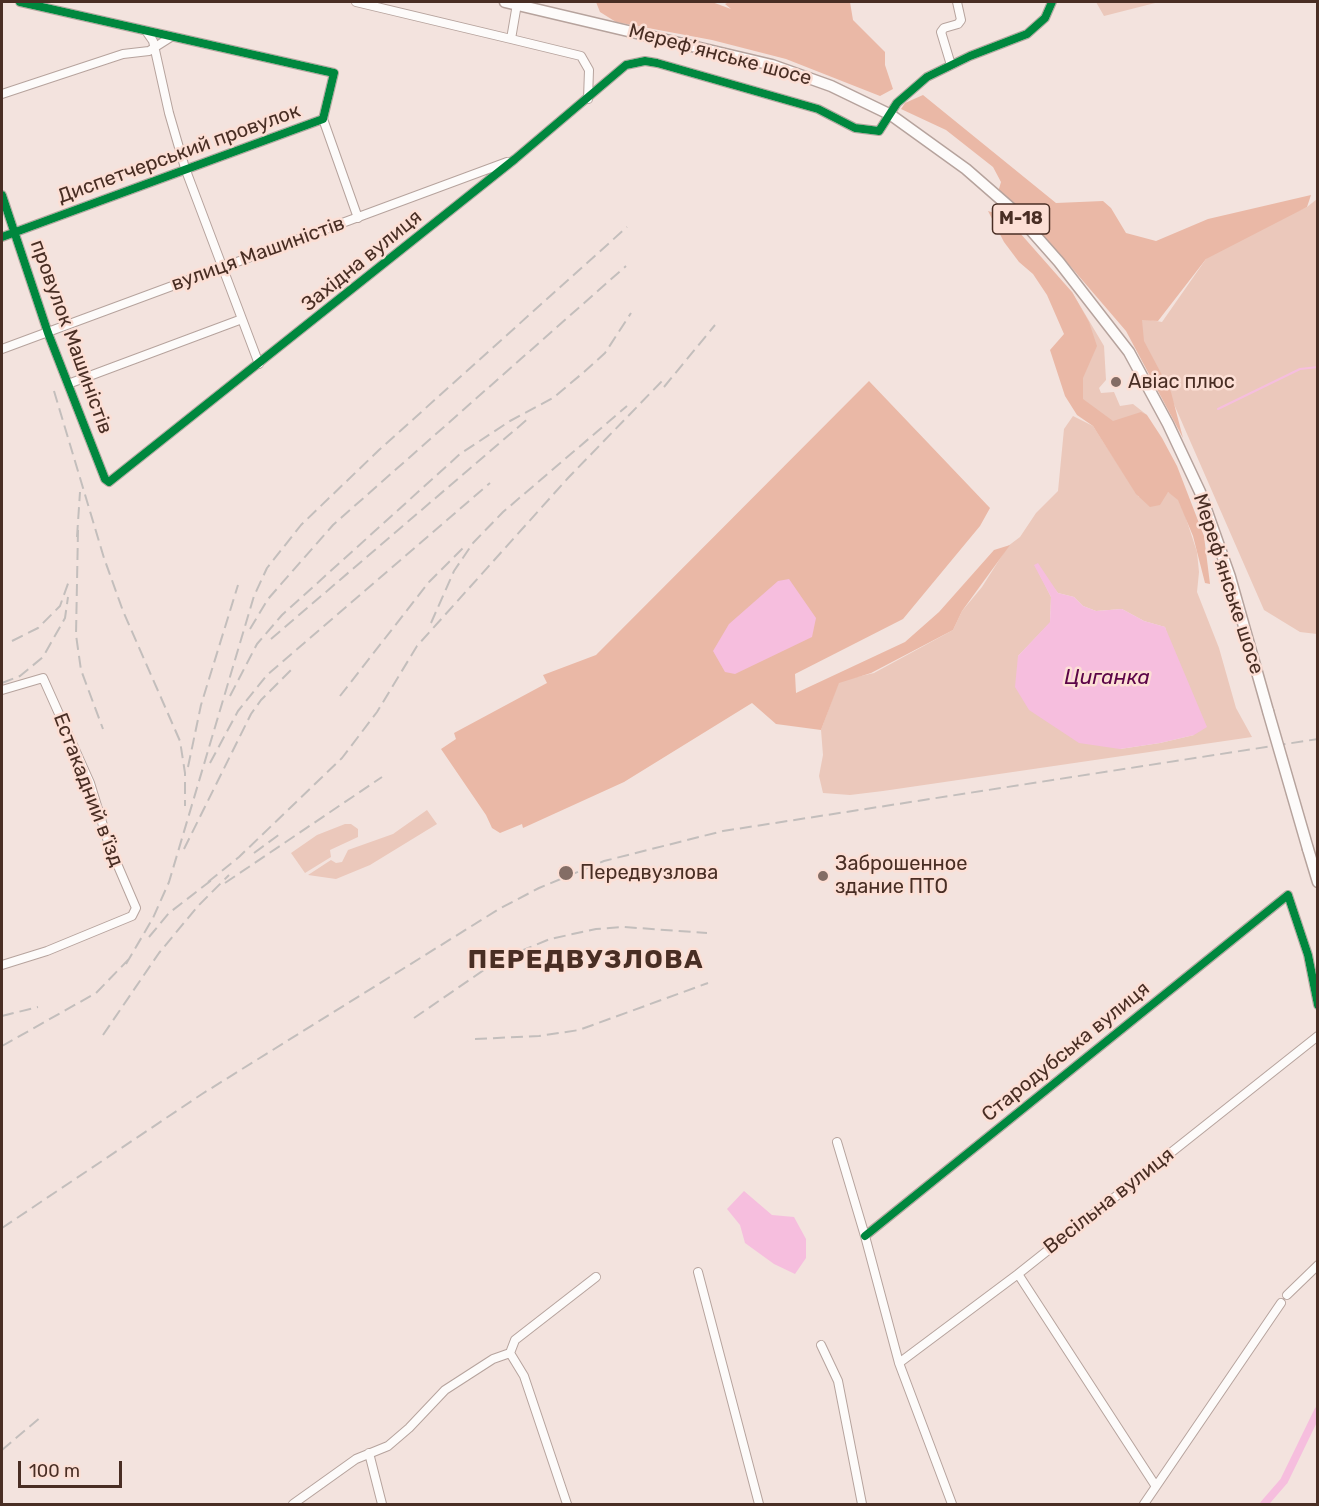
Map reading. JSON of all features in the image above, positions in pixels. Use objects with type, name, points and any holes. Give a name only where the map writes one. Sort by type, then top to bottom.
[{"type":"highway","name":"Мереф’янське шосе","points":[[505,2],[772,65],[831,86],[891,115],[966,169],[1012,210],[1059,261],[1129,352],[1168,424],[1200,492],[1230,577],[1317,882]]},
{"type":"street","points":[[20,2],[171,37]]},
{"type":"street","points":[[356,2],[581,56],[589,70],[588,99]]},
{"type":"street","points":[[951,65],[941,32],[958,24],[961,20],[957,2]]},
{"type":"street","points":[[891,115],[897,103],[927,77],[1027,34],[1045,18],[1052,2]]},
{"type":"street","points":[[511,39],[517,4]]},
{"type":"street","points":[[146,31],[154,47],[184,168],[260,364]]},
{"type":"street","points":[[2,94],[123,54],[148,51],[171,37]]},
{"type":"street","name":"Диспетчерський провулок","points":[[2,237],[184,168],[323,119],[334,73],[171,37]]},
{"type":"street","name":"Західна вулиця","points":[[115,479],[514,159],[626,65],[645,61],[665,65],[818,109],[865,131],[879,131],[891,115]]},
{"type":"street","points":[[2,85],[13,90]]},
{"type":"street","points":[[323,119],[358,218]]},
{"type":"street","name":"вулиця Машиністів","points":[[2,349],[514,159]]},
{"type":"street","name":"провулок Машиністів","points":[[2,195],[48,333],[105,479],[109,482],[115,479]]},
{"type":"street","points":[[68,384],[242,319]]},
{"type":"street","name":"Естакадний в’їзд","points":[[2,690],[43,678],[90,783],[109,845],[136,908],[132,916],[47,951],[2,965]]},
{"type":"street","name":"Стародубська вулиця","points":[[866,1236],[1288,895],[1308,955],[1317,1005]]},
{"type":"street","name":"Весільна вулиця","points":[[899,1363],[1018,1274],[1317,1036]]},
{"type":"street","points":[[837,1142],[866,1236],[899,1363],[952,1504]]},
{"type":"street","points":[[1287,1295],[1317,1264]]},
{"type":"street","points":[[698,1272],[759,1504]]},
{"type":"street","points":[[1018,1274],[1155,1485]]},
{"type":"street","points":[[293,1504],[336,1472],[369,1453],[388,1446],[409,1428],[445,1390],[493,1359],[510,1353],[515,1340],[596,1277]]},
{"type":"street","points":[[1144,1504],[1281,1303]]},
{"type":"street","points":[[821,1344],[837,1381],[862,1504]]},
{"type":"street","points":[[510,1353],[524,1376],[567,1504]]},
{"type":"street","points":[[369,1453],[382,1504]]},
{"type":"shaded area","points":[[596,2],[712,2],[731,9],[725,4],[729,2],[850,2],[853,20],[885,52],[885,65],[893,89],[880,96],[786,59],[712,40],[616,22],[600,12]]},
{"type":"shaded area","points":[[1096,2],[1159,2],[1104,16]]},
{"type":"shaded area","points":[[923,95],[1056,203],[1103,201],[1111,208],[1126,233],[1156,241],[1208,219],[1311,195],[1307,207],[1206,259],[1158,321],[1142,320],[1144,341],[1171,392],[1183,438],[1126,331],[1065,260],[998,192],[1001,182],[993,167],[946,130],[901,109],[905,103]]},
{"type":"shaded area","points":[[1317,199],[1317,634],[1300,632],[1264,610],[1163,379],[1139,342],[1139,318],[1162,322],[1213,249],[1307,207]]},
{"type":"shaded area","points":[[988,211],[1005,216],[1072,292],[1089,322],[1097,346],[1083,378],[1083,399],[1113,421],[1141,412],[1147,415],[1162,438],[1177,466],[1204,536],[1210,584],[1205,583],[1193,536],[1178,500],[1168,492],[1160,505],[1150,507],[1136,494],[1093,426],[1077,415],[1065,396],[1050,350],[1064,334],[1047,295],[1033,274],[1019,262],[1004,242]]},
{"type":"shaded area","points":[[1072,292],[1104,346],[1106,380],[1099,388],[1101,393],[1114,392],[1120,406],[1133,404],[1147,415],[1126,430],[1089,417],[1075,393]]},
{"type":"shaded area","points":[[869,381],[990,508],[980,526],[903,619],[795,674],[796,693],[905,642],[939,612],[994,550],[1010,545],[962,611],[953,630],[871,673],[839,683],[821,730],[776,724],[752,703],[624,782],[523,828],[522,824],[500,833],[492,828],[486,815],[441,749],[456,739],[454,733],[547,683],[543,675],[596,655]]},
{"type":"shaded area","points":[[1073,416],[1093,426],[1139,497],[1168,492],[1179,497],[1197,552],[1199,572],[1197,592],[1219,648],[1236,708],[1252,737],[883,791],[850,795],[823,793],[819,776],[823,755],[821,730],[839,681],[874,673],[953,630],[962,611],[982,587],[1008,546],[1020,537],[1036,513],[1058,491],[1064,429]],"holes":[[[1035,565],[1058,593],[1074,597],[1083,606],[1096,611],[1122,609],[1144,621],[1165,627],[1194,735],[1120,749],[1018,656],[1050,623],[1051,597]]]},
{"type":"shaded area","points":[[427,810],[437,824],[370,865],[336,879],[308,875],[331,860],[336,863],[342,862],[348,850],[393,834]]},
{"type":"shaded area","points":[[345,824],[351,824],[358,829],[358,837],[330,850],[331,857],[305,873],[291,853],[317,835]]},
{"type":"water","name":"Циганка","points":[[1038,563],[1058,593],[1074,597],[1083,606],[1096,611],[1122,609],[1144,621],[1165,627],[1207,727],[1194,735],[1120,749],[1079,743],[1029,710],[1015,687],[1018,656],[1050,622],[1051,597],[1034,565]]},
{"type":"water","points":[[789,579],[816,618],[812,637],[735,674],[725,672],[713,651],[729,624],[778,581]]},
{"type":"water","points":[[744,1191],[772,1215],[794,1217],[806,1239],[806,1258],[795,1274],[774,1264],[745,1243],[740,1225],[727,1209]]},
{"type":"waterway","points":[[1218,409],[1300,369],[1318,367]]},
{"type":"waterway","points":[[1264,1504],[1284,1481],[1318,1411]]},
{"type":"railway","points":[[126,964],[153,918],[169,882],[254,596],[267,568],[301,525],[379,450],[627,227]]},
{"type":"railway","points":[[250,629],[268,599],[333,525],[626,266]]},
{"type":"railway","points":[[230,696],[257,644],[282,615],[460,454],[510,421],[553,398],[584,372],[605,353],[631,313]]},
{"type":"railway","points":[[664,387],[715,325]]},
{"type":"railway","points":[[208,882],[239,857],[342,758],[377,712],[417,646],[568,478],[665,378]]},
{"type":"railway","points":[[54,391],[104,558],[123,611],[180,741],[185,773],[185,806]]},
{"type":"railway","points":[[431,623],[454,571],[473,543],[503,512],[627,406]]},
{"type":"railway","points":[[271,639],[530,417]]},
{"type":"railway","points":[[210,763],[238,711],[267,675],[490,483]]},
{"type":"railway","points":[[77,537],[80,492]]},
{"type":"railway","points":[[78,530],[76,635],[81,670],[103,729]]},
{"type":"railway","points":[[340,696],[429,582],[464,547]]},
{"type":"railway","points":[[12,641],[38,628],[60,606],[70,578]]},
{"type":"railway","points":[[188,767],[201,705],[238,585]]},
{"type":"railway","points":[[2,683],[20,676],[43,657],[65,618],[68,597]]},
{"type":"railway","points":[[184,849],[251,714],[261,700],[295,666]]},
{"type":"railway","points":[[2,1228],[202,1094],[499,909],[539,888],[604,861],[723,831],[1318,739]]},
{"type":"railway","points":[[225,883],[382,777]]},
{"type":"railway","points":[[254,853],[280,834]]},
{"type":"railway","points":[[103,1035],[159,953],[198,906],[229,875]]},
{"type":"railway","points":[[149,937],[169,913],[213,879]]},
{"type":"railway","points":[[414,1018],[497,961],[550,939],[596,929],[624,927],[707,933]]},
{"type":"railway","points":[[2,1046],[96,993],[129,959]]},
{"type":"railway","points":[[475,1039],[539,1036],[579,1030],[708,983]]},
{"type":"railway","points":[[2,1016],[38,1007]]},
{"type":"railway","points":[[2,1450],[42,1416]]},
{"type":"cycle path","points":[[2,237],[323,119],[334,73],[20,2]]},
{"type":"cycle path","points":[[2,195],[48,333],[105,479],[109,482],[515,159],[626,65],[645,61],[657,63],[818,109],[855,128],[879,131],[897,103],[927,77],[970,56],[1027,34],[1045,18],[1052,2]]},
{"type":"cycle path","points":[[865,1236],[1288,895],[1308,955],[1318,1005]]},
{"type":"place","name":"Авіас плюс","points":[[1116,382]]},
{"type":"place","name":"Передвузлова","points":[[566,873]]},
{"type":"place","name":"Заброшенное здание ПТО","points":[[823,876]]},
{"type":"district","name":"ПЕРЕДВУЗЛОВА","points":[[586,960]]}]
